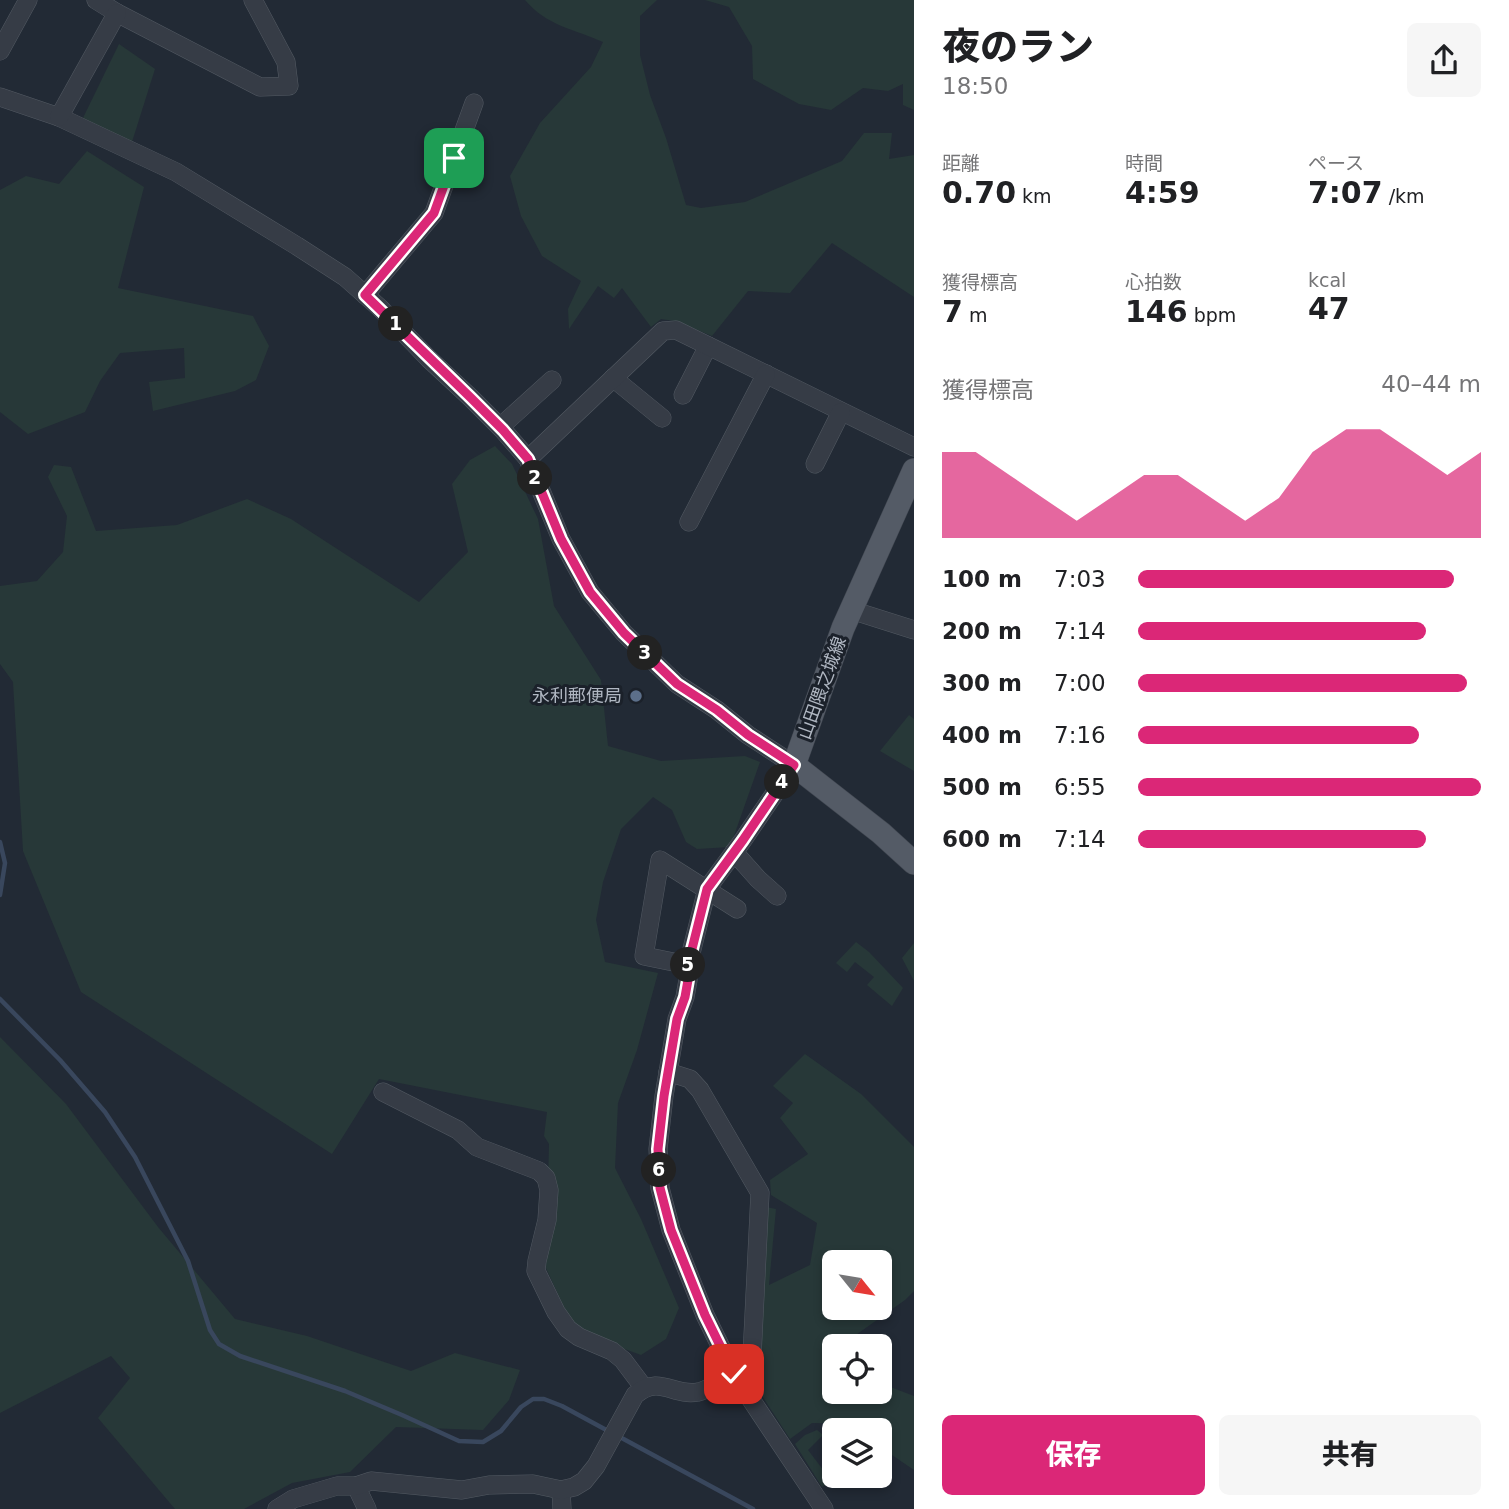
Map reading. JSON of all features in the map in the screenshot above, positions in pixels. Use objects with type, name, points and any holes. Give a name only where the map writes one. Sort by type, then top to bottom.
[{"type":"main road","name":"山田隈之城線","points":[[794,765],[843,628],[914,470]]},
{"type":"main road","points":[[794,765],[881,833],[914,863]]},
{"type":"street","points":[[0,51],[28,0]]},
{"type":"street","points":[[96,0],[124,10],[260,87],[289,86],[286,62],[254,0]]},
{"type":"street","points":[[59,117],[124,10]]},
{"type":"street","points":[[0,97],[59,117],[176,172],[345,277],[500,427],[528,459],[561,539],[590,592],[624,633],[677,684],[794,765],[707,889],[688,965],[685,997],[677,1019],[658,1149],[660,1188],[671,1230],[705,1315],[734,1374],[824,1509]]},
{"type":"street","points":[[365,295],[434,213],[474,103]]},
{"type":"street","points":[[528,459],[663,331],[676,330],[914,447]]},
{"type":"street","points":[[683,395],[708,346]]},
{"type":"street","points":[[689,522],[766,374]]},
{"type":"street","points":[[612,378],[662,418]]},
{"type":"street","points":[[500,427],[552,380]]},
{"type":"street","points":[[815,464],[841,412]]},
{"type":"street","points":[[851,610],[914,630]]},
{"type":"street","points":[[734,852],[758,879],[777,895]]},
{"type":"street","points":[[688,965],[644,956],[660,860],[737,909]]},
{"type":"street","points":[[277,1509],[293,1499],[337,1486],[356,1486],[372,1481],[462,1490],[489,1485],[533,1484],[561,1490],[574,1487],[584,1481],[596,1466],[635,1395],[644,1388],[658,1386],[699,1392],[747,1365],[752,1356],[760,1193],[699,1090],[690,1079],[668,1073]]},
{"type":"street","points":[[383,1092],[458,1130],[477,1147],[539,1171],[546,1178],[549,1190],[547,1220],[536,1271],[556,1312],[568,1329],[579,1337],[612,1351],[623,1360],[644,1388]]},
{"type":"street","points":[[356,1486],[367,1509]]},
{"type":"street","points":[[561,1490],[562,1509]]},
{"type":"shaded area","points":[[525,0],[657,0],[640,16],[640,55],[650,95],[686,205],[701,208],[745,202],[842,161],[864,133],[892,133],[889,159],[914,155],[914,297],[832,243],[790,293],[748,291],[712,336],[675,321],[661,319],[651,327],[622,288],[614,298],[598,286],[569,329],[568,309],[581,281],[542,256],[521,216],[510,176],[540,123],[591,67],[603,42],[542,16]]},
{"type":"shaded area","points":[[705,0],[914,0],[914,110],[903,105],[903,84],[888,91],[863,88],[831,110],[799,104],[753,79],[752,46],[729,7]]},
{"type":"shaded area","points":[[119,44],[155,69],[132,142],[82,120]]},
{"type":"shaded area","points":[[87,151],[144,187],[118,288],[253,316],[269,346],[256,380],[235,391],[153,411],[149,382],[185,378],[184,348],[120,353],[100,381],[85,412],[28,434],[0,412],[0,190],[26,176],[59,184]]},
{"type":"shaded area","points":[[495,446],[512,464],[538,519],[554,606],[601,680],[608,746],[661,761],[745,756],[760,762],[730,847],[697,849],[686,842],[672,810],[653,797],[621,829],[603,882],[596,920],[605,962],[658,973],[637,1050],[618,1103],[615,1168],[641,1219],[679,1308],[666,1339],[641,1355],[603,1341],[571,1323],[546,1268],[549,1144],[544,1136],[547,1112],[379,1079],[332,1154],[81,992],[23,851],[13,682],[0,664],[0,586],[37,581],[63,552],[67,516],[48,477],[54,465],[71,467],[96,531],[177,525],[247,499],[291,519],[419,602],[468,552],[452,484],[470,460]]},
{"type":"shaded area","points":[[909,715],[914,719],[914,771],[880,751]]},
{"type":"shaded area","points":[[856,942],[903,988],[892,1006],[867,985],[874,977],[855,962],[847,972],[836,963]]},
{"type":"shaded area","points":[[914,943],[914,981],[902,958]]},
{"type":"shaded area","points":[[0,1037],[66,1104],[158,1227],[235,1319],[307,1336],[411,1371],[455,1353],[520,1370],[509,1400],[483,1430],[396,1427],[350,1472],[292,1483],[244,1509],[175,1509],[98,1418],[130,1378],[111,1356],[0,1413]]},
{"type":"shaded area","points":[[805,1054],[861,1094],[914,1147],[914,1291],[892,1309],[892,1250],[822,1250],[822,1320],[877,1320],[857,1334],[822,1334],[822,1404],[892,1404],[892,1388],[914,1396],[914,1470],[892,1455],[892,1418],[822,1418],[822,1423],[812,1423],[790,1439],[748,1374],[766,1207],[776,1209],[769,1285],[810,1265],[817,1223],[771,1195],[770,1180],[808,1154],[780,1118],[793,1103],[773,1086]]},
{"type":"shaded area","points":[[817,1430],[822,1434],[808,1450],[822,1468],[822,1487],[795,1444],[805,1435]]},
{"type":"waterway","points":[[0,842],[5,863],[0,895]]},
{"type":"waterway","points":[[0,999],[60,1060],[105,1112],[135,1157],[188,1261],[210,1330],[219,1344],[240,1356],[345,1391],[459,1441],[483,1442],[501,1431],[521,1407],[533,1399],[544,1399],[562,1406],[610,1432]]},
{"type":"waterway","points":[[618,1436],[753,1509]]},
{"type":"place","name":"永利郵便局","points":[[636,696]]},
{"type":"route","points":[[454,158],[434,213],[365,295],[503,430],[528,459],[561,539],[590,592],[624,633],[677,684],[794,765],[707,889],[688,965],[685,997],[677,1019],[658,1149],[660,1188],[671,1230],[705,1315],[734,1374]]}]
